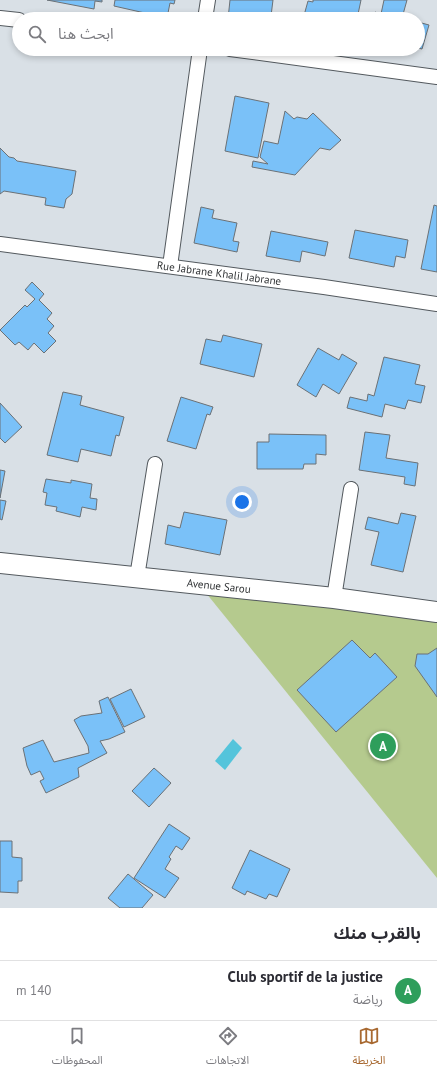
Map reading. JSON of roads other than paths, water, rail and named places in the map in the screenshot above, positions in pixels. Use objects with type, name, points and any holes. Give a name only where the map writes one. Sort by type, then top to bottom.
[{"type":"street","points":[[206,12],[208,0]]},
{"type":"street","points":[[0,18],[12,19]]},
{"type":"street","points":[[170,266],[199,56]]},
{"type":"street","points":[[282,56],[437,77]]},
{"type":"street","name":"Rue Jabrane Khalil Jabrane","points":[[0,244],[170,266],[437,304]]},
{"type":"street","points":[[137,576],[155,464]]},
{"type":"street","points":[[334,598],[351,490]]},
{"type":"street","name":"Avenue Sarou","points":[[0,563],[137,576],[334,598],[437,612]]},
{"type":"water","points":[[233,739],[242,748],[225,770],[215,761]]},
{"type":"place","name":"Club sportif de la justice","points":[[383,746]]}]
